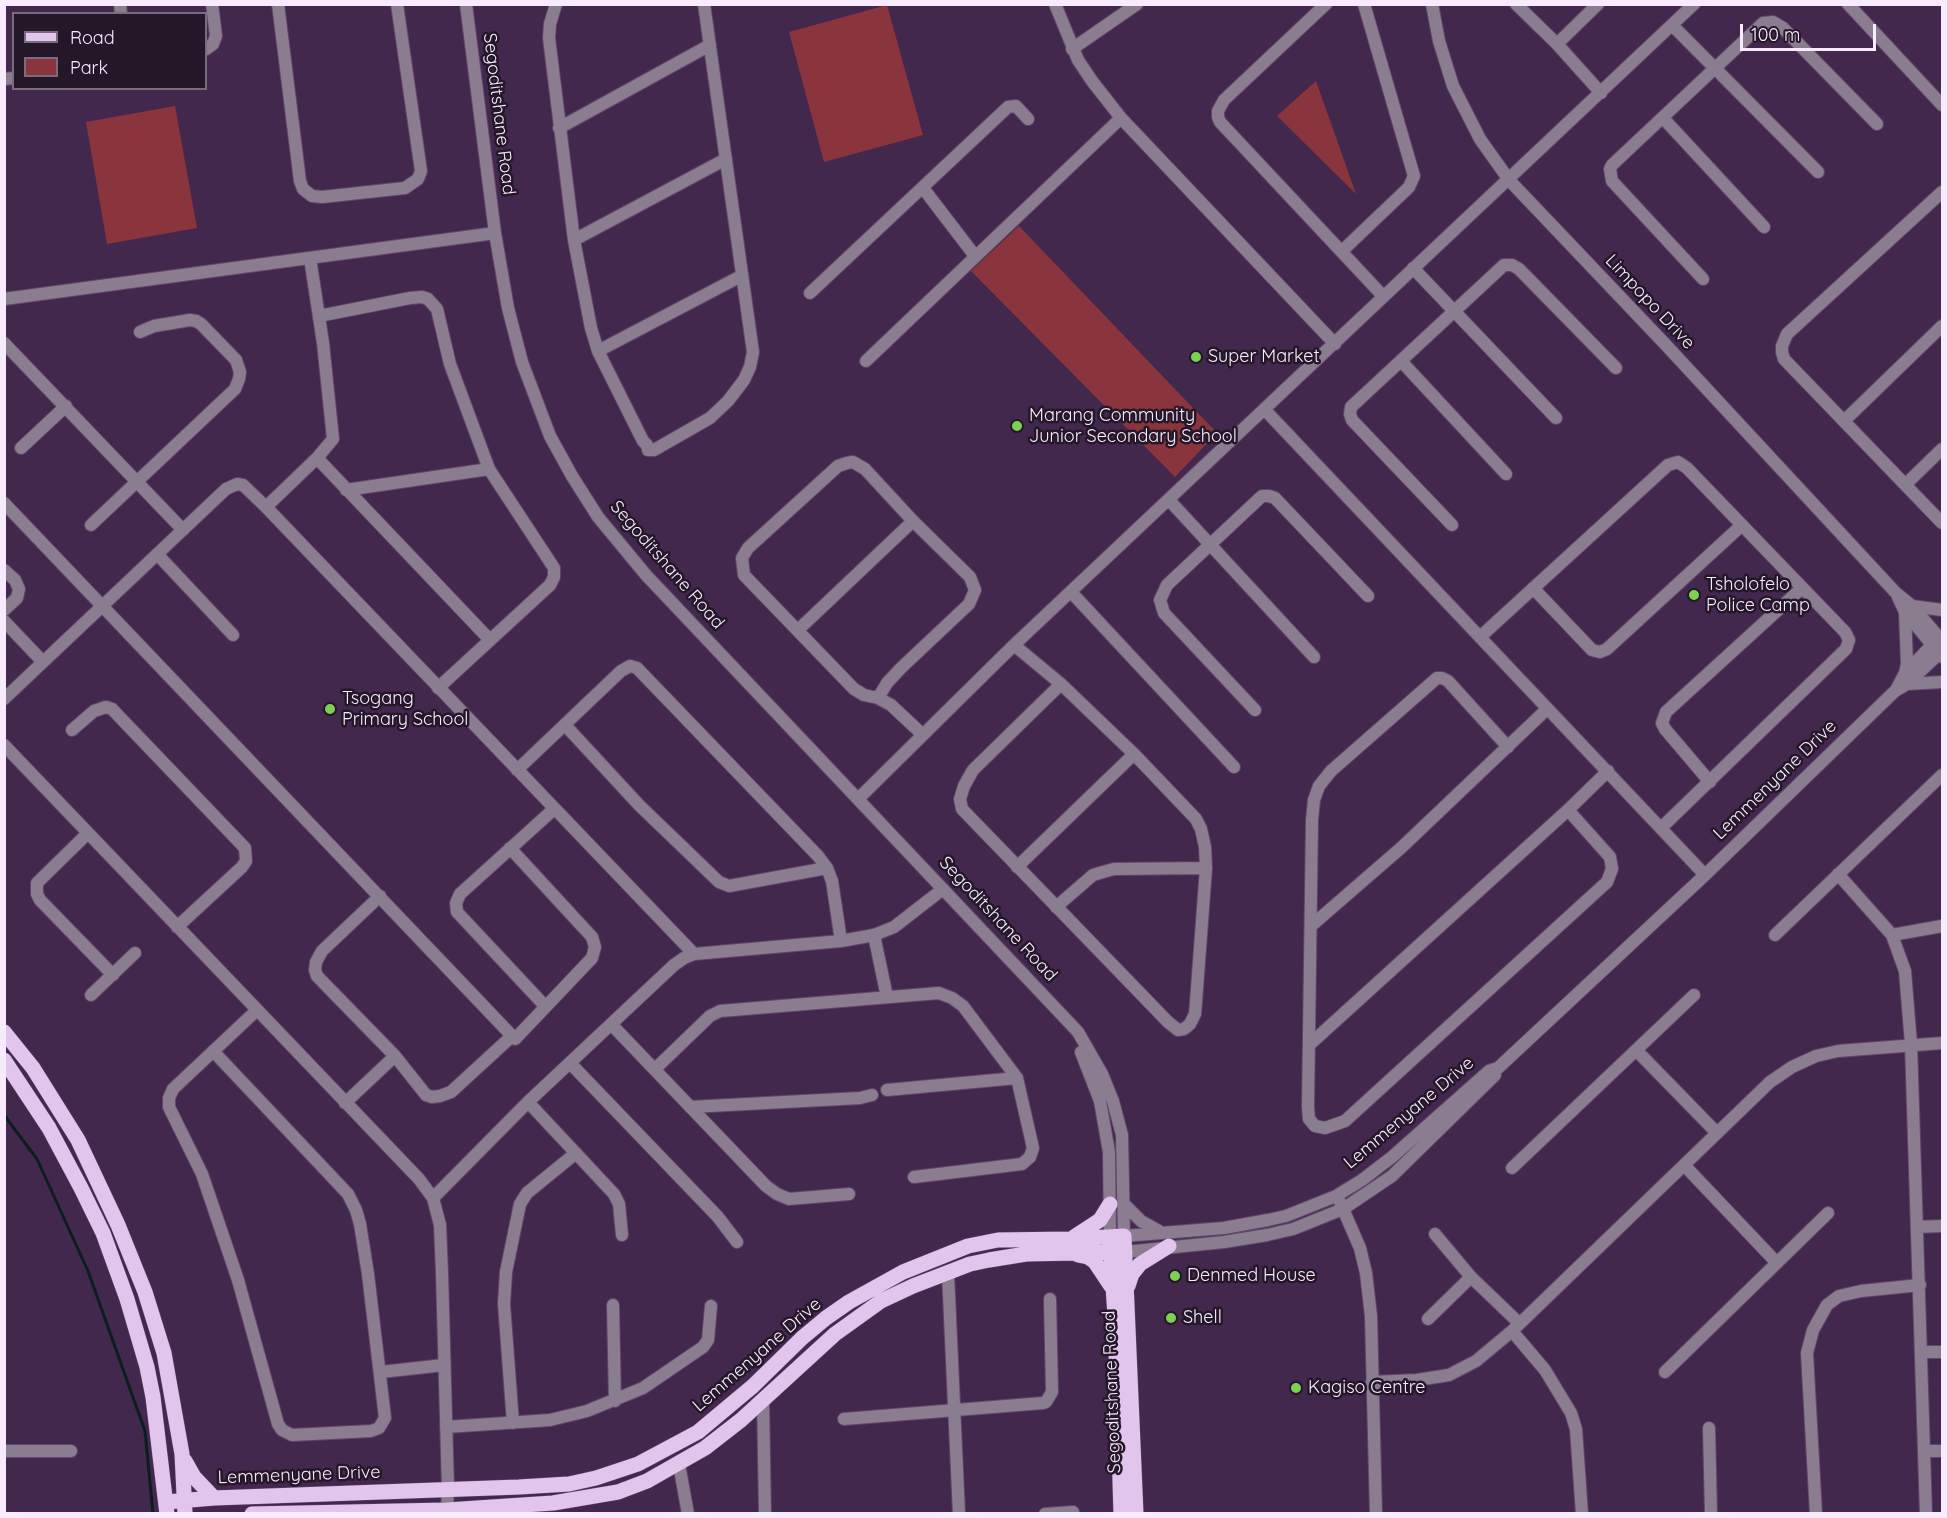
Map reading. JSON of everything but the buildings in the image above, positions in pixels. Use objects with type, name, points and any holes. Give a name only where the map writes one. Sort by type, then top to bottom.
[{"type":"main road","points":[[4,1032],[33,1068],[78,1140],[145,1292],[164,1353],[182,1454],[184,1508]]},
{"type":"main road","points":[[4,1060],[49,1128],[103,1233],[127,1299],[147,1367],[167,1508]]},
{"type":"main road","points":[[1118,1205],[1072,1246],[1095,1262],[1120,1288],[1140,1264],[1169,1246]]},
{"type":"main road","name":"Lemmenyane Drive","points":[[167,1508],[184,1508],[214,1498],[569,1484],[596,1478],[639,1464],[698,1432],[753,1386],[826,1318],[903,1272],[968,1246],[998,1240],[1072,1246],[1117,1244]]},
{"type":"main road","name":"Segoditshane Road","points":[[1117,1244],[1136,1514]]},
{"type":"main road","name":"Lemmenyane Drive","points":[[252,1514],[447,1510],[553,1503],[588,1498],[628,1488],[679,1464],[725,1434],[834,1334],[881,1301],[970,1264],[1072,1246]]},
{"type":"main road","name":"Segoditshane Road","points":[[1120,1288],[1121,1514]]},
{"type":"main road","points":[[182,1454],[194,1477],[214,1498]]},
{"type":"street","points":[[207,48],[213,44],[216,36],[212,4]]},
{"type":"street","points":[[278,4],[300,181],[303,189],[312,196],[322,197],[405,188],[418,179],[421,171],[398,4]]},
{"type":"street","name":"Segoditshane Road","points":[[466,4],[495,233],[508,308],[519,353],[550,436],[598,517],[645,575],[1021,970],[1073,1029],[1073,1036],[1100,1101],[1118,1205],[1117,1244]]},
{"type":"street","points":[[556,4],[550,24],[549,38],[574,240],[591,328],[598,351],[648,450],[659,449],[710,418],[728,401],[747,374],[753,352],[704,4]]},
{"type":"street","points":[[1055,4],[1072,50],[1092,81],[1121,118],[1335,345]]},
{"type":"street","points":[[1072,50],[1137,4]]},
{"type":"street","points":[[1326,4],[1224,100],[1220,105],[1218,117],[1220,122],[1383,296]]},
{"type":"street","points":[[1342,251],[1409,187],[1414,176],[1364,4]]},
{"type":"street","name":"Limpopo Drive","points":[[1432,4],[1439,41],[1453,86],[1480,139],[1509,180],[1671,350],[1896,593],[1940,646]]},
{"type":"street","points":[[1516,4],[1557,44],[1600,93]]},
{"type":"street","points":[[1557,44],[1598,4]]},
{"type":"street","points":[[858,799],[1014,645],[1335,345],[1383,296],[1694,4]]},
{"type":"street","points":[[1848,4],[1942,105]]},
{"type":"street","points":[[1703,279],[1612,181],[1610,177],[1612,165],[1763,23],[1773,22],[1783,28],[1877,124]]},
{"type":"street","points":[[1672,25],[1818,172]]},
{"type":"street","points":[[559,128],[710,45]]},
{"type":"street","points":[[810,293],[1008,107],[1016,106],[1028,119]]},
{"type":"street","points":[[866,361],[1121,118]]},
{"type":"street","points":[[1663,118],[1764,227]]},
{"type":"street","points":[[574,240],[726,159]]},
{"type":"street","points":[[923,188],[975,256]]},
{"type":"street","points":[[1942,192],[1787,334],[1782,346],[1784,359],[1942,523]]},
{"type":"street","points":[[4,298],[495,233]]},
{"type":"street","points":[[266,507],[333,440],[334,432],[310,258]]},
{"type":"street","points":[[1452,525],[1352,420],[1350,414],[1352,407],[1504,265],[1512,265],[1519,269],[1616,368]]},
{"type":"street","points":[[1413,268],[1556,418]]},
{"type":"street","points":[[598,351],[741,276]]},
{"type":"street","points":[[319,316],[410,298],[428,299],[436,309],[450,364],[489,469],[554,568],[554,577],[550,585],[438,688]]},
{"type":"street","points":[[91,525],[235,389],[240,372],[232,356],[196,321],[154,326],[140,332]]},
{"type":"street","points":[[1844,421],[1942,326]]},
{"type":"street","points":[[4,343],[183,530]]},
{"type":"street","points":[[1401,362],[1506,474]]},
{"type":"street","points":[[21,448],[66,406]]},
{"type":"street","points":[[1265,410],[1705,875]]},
{"type":"street","points":[[1906,484],[1942,449]]},
{"type":"street","points":[[317,458],[490,640]]},
{"type":"street","points":[[878,698],[887,683],[901,668],[969,604],[975,590],[970,577],[913,521],[865,469],[853,462],[838,466],[748,548],[742,558],[744,575],[854,689],[891,705],[923,735]]},
{"type":"street","points":[[1480,637],[1673,462],[1678,462],[1687,468],[1845,632],[1850,640],[1848,645],[1661,828]]},
{"type":"street","points":[[346,490],[489,469]]},
{"type":"street","points":[[4,699],[226,489],[237,484],[248,488],[694,954]]},
{"type":"street","points":[[1255,710],[1164,613],[1160,600],[1167,585],[1262,496],[1269,495],[1275,498],[1368,596]]},
{"type":"street","points":[[1169,500],[1314,657]]},
{"type":"street","points":[[4,503],[515,1039],[591,958],[595,947],[592,937],[510,848]]},
{"type":"street","points":[[798,630],[913,521]]},
{"type":"street","points":[[1533,588],[1592,650],[1600,652],[1607,649],[1742,525]]},
{"type":"street","points":[[157,554],[233,635]]},
{"type":"street","points":[[4,570],[15,580],[19,589],[17,598],[4,610]]},
{"type":"street","points":[[1710,782],[1665,729],[1662,723],[1666,712],[1802,588]]},
{"type":"street","points":[[1071,592],[1233,767]]},
{"type":"street","points":[[1906,679],[1909,609],[1942,610]]},
{"type":"street","points":[[4,621],[43,662]]},
{"type":"street","points":[[1014,645],[1061,684],[1134,754],[1196,819],[1203,838],[1206,868],[1196,1008],[1190,1024],[1184,1029],[1178,1030],[1168,1022],[962,808],[960,799],[964,786],[973,771],[1061,684]]},
{"type":"street","points":[[1906,679],[1940,646]]},
{"type":"street","points":[[516,770],[621,671],[630,666],[637,668],[827,868],[832,881],[841,941]]},
{"type":"street","points":[[1508,747],[1448,681],[1437,678],[1331,771],[1319,786],[1314,800],[1312,820],[1309,1045],[1309,1119],[1315,1126],[1333,1127],[1345,1121],[1606,882],[1612,869],[1610,857],[1568,810]]},
{"type":"street","points":[[1906,679],[1942,682]]},
{"type":"street","name":"Lemmenyane Drive","points":[[1117,1244],[1161,1232],[1224,1228],[1286,1216],[1336,1196],[1362,1180],[1392,1157],[1489,1071],[1498,1068],[1705,875],[1906,679]]},
{"type":"street","points":[[72,730],[94,711],[106,707],[112,709],[245,848],[246,861],[242,867],[177,927]]},
{"type":"street","points":[[1311,926],[1402,847],[1547,709]]},
{"type":"street","points":[[565,725],[639,805],[719,882],[729,886],[827,868]]},
{"type":"street","points":[[4,745],[418,1179],[433,1198],[440,1225],[447,1510]]},
{"type":"street","points":[[1017,867],[1134,754]]},
{"type":"street","points":[[1309,1045],[1608,771]]},
{"type":"street","points":[[1775,935],[1942,775]]},
{"type":"street","points":[[545,1006],[457,912],[456,903],[460,894],[554,809]]},
{"type":"street","points":[[88,833],[38,883],[37,894],[40,900],[113,975]]},
{"type":"street","points":[[1056,907],[1093,875],[1114,869],[1206,868]]},
{"type":"street","points":[[1838,874],[1892,935],[1905,971],[1911,1044],[1923,1352],[1926,1514]]},
{"type":"street","points":[[433,1198],[528,1102],[674,965],[694,954],[841,941],[874,935],[894,927],[943,889]]},
{"type":"street","points":[[380,896],[322,951],[316,962],[315,970],[317,976],[395,1056],[426,1095],[432,1097],[452,1092],[512,1036]]},
{"type":"street","points":[[1892,935],[1942,926]]},
{"type":"street","points":[[874,935],[887,997]]},
{"type":"street","points":[[91,995],[135,953]]},
{"type":"street","points":[[655,1069],[710,1016],[720,1011],[939,993],[952,998],[963,1006],[1017,1078],[1033,1148],[1023,1164],[914,1176]]},
{"type":"street","points":[[1512,1168],[1694,995]]},
{"type":"street","points":[[213,1051],[348,1194],[360,1224],[381,1372],[385,1418],[379,1428],[371,1431],[292,1435],[282,1430],[278,1424],[238,1280],[206,1185],[169,1107],[169,1098],[173,1089],[256,1010]]},
{"type":"street","points":[[611,1024],[766,1186],[777,1194],[789,1198],[849,1194]]},
{"type":"street","points":[[1372,1382],[1417,1380],[1449,1375],[1476,1361],[1515,1327],[1770,1082],[1792,1066],[1816,1056],[1838,1051],[1942,1043]]},
{"type":"street","points":[[1636,1050],[1717,1133]]},
{"type":"street","points":[[345,1103],[395,1056]]},
{"type":"street","points":[[570,1063],[718,1217],[737,1242]]},
{"type":"street","name":"Lemmenyane Drive","points":[[1117,1244],[1169,1246],[1224,1242],[1293,1229],[1343,1209],[1370,1192],[1406,1163],[1495,1076],[1498,1068]]},
{"type":"street","points":[[886,1090],[1017,1078]]},
{"type":"street","points":[[690,1107],[860,1098],[872,1095]]},
{"type":"street","points":[[528,1102],[614,1194],[619,1204],[621,1235]]},
{"type":"street","points":[[513,1423],[504,1304],[506,1272],[520,1204],[527,1193],[576,1153]]},
{"type":"street","points":[[1684,1165],[1777,1263]]},
{"type":"street","points":[[1336,1196],[1360,1248],[1366,1273],[1371,1316],[1376,1514]]},
{"type":"street","points":[[1118,1205],[1161,1232]]},
{"type":"street","points":[[1665,1372],[1828,1213]]},
{"type":"street","points":[[1917,1227],[1942,1226]]},
{"type":"street","points":[[1435,1234],[1515,1327],[1571,1413],[1576,1429],[1582,1514]]},
{"type":"street","points":[[948,1273],[959,1514]]},
{"type":"street","points":[[1428,1319],[1471,1277]]},
{"type":"street","points":[[1816,1514],[1808,1353],[1814,1330],[1827,1305],[1839,1296],[1861,1291],[1920,1285]]},
{"type":"street","points":[[844,1419],[1042,1403],[1049,1399],[1052,1392],[1050,1299]]},
{"type":"street","points":[[613,1305],[615,1401]]},
{"type":"street","points":[[446,1427],[550,1420],[587,1411],[644,1388],[703,1347],[708,1340],[711,1306]]},
{"type":"street","points":[[1923,1352],[1942,1352]]},
{"type":"street","points":[[381,1372],[444,1365]]},
{"type":"street","points":[[763,1399],[765,1514]]},
{"type":"street","points":[[1709,1428],[1712,1514]]},
{"type":"street","points":[[4,1451],[71,1451]]},
{"type":"street","points":[[1925,1451],[1942,1451]]},
{"type":"street","points":[[679,1464],[688,1514]]},
{"type":"street","points":[[1045,1514],[1073,1512]]},
{"type":"green space","points":[[887,5],[923,135],[824,162],[789,32]]},
{"type":"green space","points":[[1316,81],[1356,194],[1277,116]]},
{"type":"green space","points":[[175,106],[197,228],[107,244],[86,122]]},
{"type":"green space","points":[[1019,226],[1217,433],[1175,477],[971,271]]},
{"type":"waterway","points":[[4,1115],[37,1159],[88,1271],[145,1431],[153,1514]]},
{"type":"place","name":"Super Market","points":[[1196,357]]},
{"type":"place","name":"Marang Community Junior Secondary School","points":[[1017,426]]},
{"type":"place","name":"Tsholofelo Police Camp","points":[[1694,595]]},
{"type":"place","name":"Tsogang Primary School","points":[[330,709]]},
{"type":"place","name":"Denmed House","points":[[1175,1276]]},
{"type":"place","name":"Shell","points":[[1171,1318]]},
{"type":"place","name":"Kagiso Centre","points":[[1296,1388]]}]
